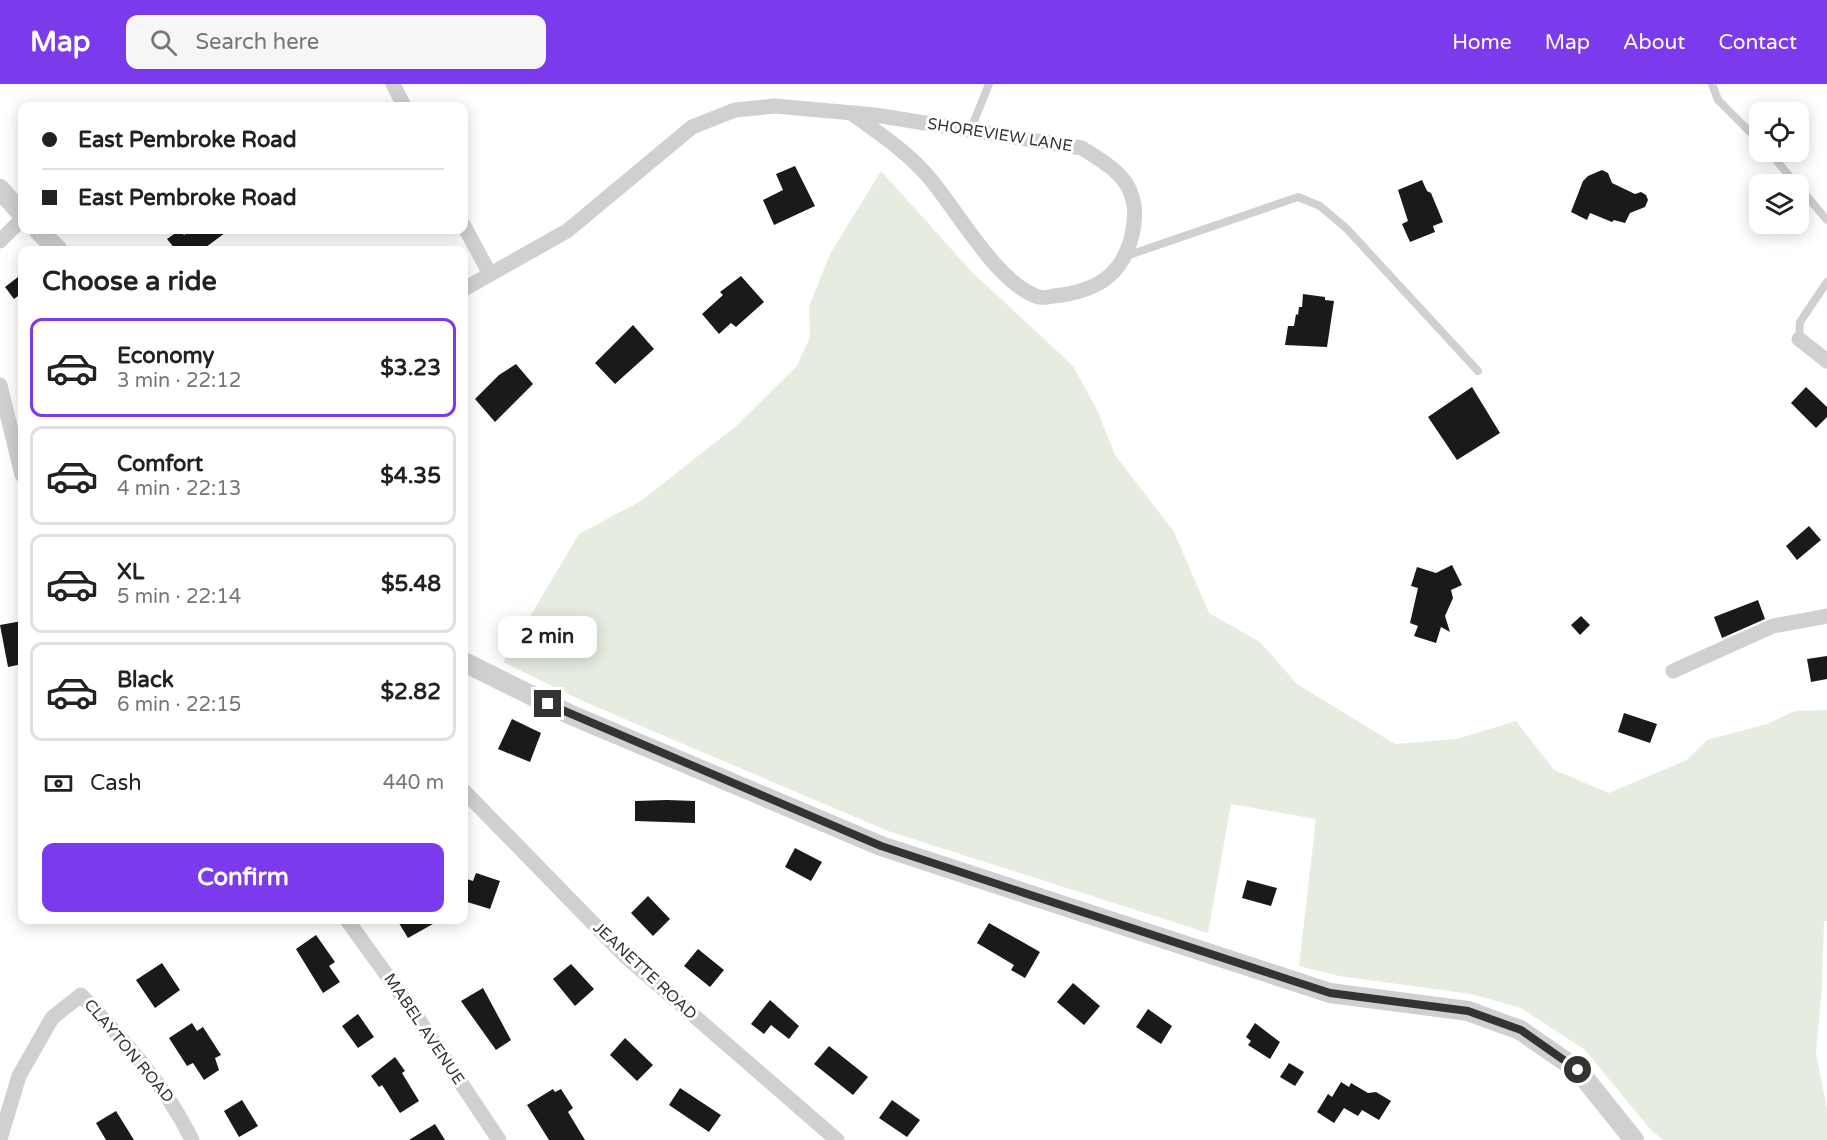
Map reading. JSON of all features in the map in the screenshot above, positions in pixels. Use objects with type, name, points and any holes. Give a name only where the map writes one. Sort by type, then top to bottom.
[{"type":"street","points":[[393,84],[402,102]]},
{"type":"street","name":"SHOREVIEW LANE","points":[[468,287],[567,231],[692,127],[704,120],[735,110],[775,106],[851,113],[1082,148],[1110,166],[1131,192],[1135,215],[1126,256],[1107,279],[1081,292],[1040,297],[1012,280],[985,251],[926,173],[892,143],[851,113]]},
{"type":"street","points":[[0,189],[18,209]]},
{"type":"street","points":[[0,241],[18,223]]},
{"type":"street","points":[[468,233],[490,273]]},
{"type":"street","points":[[42,234],[54,246]]},
{"type":"street","points":[[1799,339],[1827,361]]},
{"type":"street","points":[[0,385],[18,459]]},
{"type":"street","points":[[1673,672],[1773,626],[1827,616]]},
{"type":"street","points":[[468,664],[569,714],[881,846],[1330,993],[1468,1011],[1521,1030],[1578,1070],[1634,1140]]},
{"type":"street","name":"JEANETTE ROAD","points":[[468,795],[624,954],[837,1140]]},
{"type":"street","name":"MABEL AVENUE","points":[[350,924],[417,1017],[499,1140]]},
{"type":"street","name":"CLAYTON ROAD","points":[[0,1139],[19,1076],[35,1047],[52,1018],[81,995],[127,1044],[175,1105],[192,1140]]},
{"type":"lane","points":[[970,131],[989,84]]},
{"type":"lane","points":[[1712,84],[1718,100],[1749,131]]},
{"type":"lane","points":[[1778,162],[1827,220]]},
{"type":"lane","points":[[1126,256],[1298,197],[1320,206],[1347,229],[1478,371]]},
{"type":"lane","points":[[1799,339],[1800,322],[1827,282]]},
{"type":"shaded area","points":[[881,171],[973,273],[1073,366],[1098,412],[1115,455],[1174,532],[1209,613],[1260,642],[1297,684],[1395,744],[1457,739],[1516,721],[1554,770],[1609,793],[1687,760],[1707,740],[1767,724],[1795,711],[1827,710],[1827,921],[1824,921],[1822,988],[1816,1053],[1827,1109],[1827,1140],[1663,1140],[1650,1129],[1585,1050],[1521,1008],[1471,994],[1339,976],[1299,966],[1316,819],[1231,804],[1208,933],[888,831],[587,703],[503,662],[579,534],[641,501],[736,426],[797,366],[810,337],[809,307],[830,254]]},
{"type":"building","points":[[795,166],[815,206],[774,225],[763,200],[783,190],[776,174]]},
{"type":"building","points":[[1602,170],[1608,173],[1612,183],[1635,194],[1641,192],[1646,195],[1648,200],[1645,207],[1630,213],[1625,223],[1614,220],[1612,222],[1590,213],[1587,220],[1571,212],[1583,181],[1588,176]]},
{"type":"building","points":[[1422,180],[1427,191],[1431,193],[1443,222],[1433,226],[1435,232],[1410,242],[1402,224],[1408,221],[1398,190]]},
{"type":"building","points":[[174,234],[224,234],[207,246],[173,246],[167,239]]},
{"type":"building","points":[[741,276],[764,302],[736,327],[731,323],[719,334],[702,314],[723,295],[720,292]]},
{"type":"building","points":[[18,277],[18,296],[14,299],[5,287]]},
{"type":"building","points":[[1303,294],[1325,297],[1325,300],[1334,301],[1327,347],[1285,345],[1288,326],[1294,326],[1296,314],[1298,315],[1299,307],[1302,307]]},
{"type":"building","points":[[633,325],[654,349],[615,384],[595,363]]},
{"type":"building","points":[[516,364],[533,384],[495,422],[475,399],[499,375]]},
{"type":"building","points":[[1472,387],[1500,433],[1457,460],[1428,417]]},
{"type":"building","points":[[1806,387],[1827,407],[1827,417],[1816,428],[1791,403]]},
{"type":"building","points":[[1809,526],[1821,540],[1797,560],[1786,546]]},
{"type":"building","points":[[1452,565],[1462,585],[1451,590],[1453,598],[1445,616],[1450,632],[1441,627],[1436,643],[1414,636],[1418,626],[1410,623],[1418,588],[1411,586],[1417,567],[1436,573]]},
{"type":"building","points":[[1758,600],[1765,619],[1722,638],[1714,617]]},
{"type":"building","points":[[1581,616],[1590,625],[1580,635],[1571,625]]},
{"type":"building","points":[[18,622],[18,665],[8,667],[0,625]]},
{"type":"building","points":[[1827,656],[1827,679],[1811,682],[1807,659]]},
{"type":"building","points":[[1624,713],[1657,724],[1650,743],[1618,732]]},
{"type":"building","points":[[512,719],[541,733],[530,762],[498,749]]},
{"type":"building","points":[[635,801],[695,801],[695,823],[635,821]]},
{"type":"building","points":[[795,848],[822,862],[811,881],[785,867]]},
{"type":"building","points":[[476,873],[500,881],[490,909],[468,902],[468,879],[473,881]]},
{"type":"building","points":[[1247,880],[1277,888],[1271,906],[1242,898]]},
{"type":"building","points":[[648,896],[670,919],[653,936],[631,913]]},
{"type":"building","points":[[989,923],[1040,952],[1025,978],[1011,970],[1014,965],[977,943]]},
{"type":"building","points":[[399,924],[433,924],[408,938]]},
{"type":"building","points":[[316,935],[335,962],[329,966],[340,982],[323,993],[296,949]]},
{"type":"building","points":[[698,949],[724,970],[710,987],[684,966]]},
{"type":"building","points":[[162,963],[180,990],[155,1008],[136,980]]},
{"type":"building","points":[[571,964],[594,989],[575,1006],[553,979]]},
{"type":"building","points":[[1073,983],[1100,1006],[1084,1025],[1057,1002]]},
{"type":"building","points":[[483,988],[511,1040],[496,1050],[461,1001]]},
{"type":"building","points":[[770,1000],[799,1026],[789,1039],[771,1025],[764,1034],[751,1024]]},
{"type":"building","points":[[1148,1009],[1172,1026],[1161,1044],[1136,1027]]},
{"type":"building","points":[[358,1014],[374,1037],[358,1048],[342,1026]]},
{"type":"building","points":[[192,1023],[197,1031],[203,1027],[221,1055],[215,1058],[219,1070],[204,1080],[193,1063],[187,1066],[169,1038]]},
{"type":"building","points":[[1255,1023],[1280,1042],[1270,1059],[1248,1045],[1251,1041],[1246,1037]]},
{"type":"building","points":[[625,1038],[653,1065],[637,1081],[610,1055]]},
{"type":"building","points":[[829,1046],[868,1077],[853,1095],[814,1064]]},
{"type":"building","points":[[395,1057],[405,1071],[402,1073],[419,1101],[400,1113],[382,1085],[379,1087],[371,1076]]},
{"type":"building","points":[[1289,1063],[1304,1072],[1295,1086],[1280,1077]]},
{"type":"building","points":[[1341,1082],[1349,1087],[1351,1083],[1368,1093],[1376,1092],[1391,1101],[1379,1120],[1362,1110],[1358,1116],[1344,1108],[1334,1123],[1317,1112],[1328,1094],[1332,1097]]},
{"type":"building","points":[[680,1088],[721,1115],[709,1132],[669,1105]]},
{"type":"building","points":[[553,1089],[555,1092],[561,1089],[573,1108],[568,1112],[585,1140],[549,1140],[527,1105]]},
{"type":"building","points":[[242,1100],[258,1126],[239,1137],[224,1111]]},
{"type":"building","points":[[892,1100],[920,1120],[907,1137],[879,1118]]},
{"type":"building","points":[[116,1111],[134,1140],[106,1140],[96,1123]]},
{"type":"building","points":[[435,1124],[445,1140],[409,1140]]},
{"type":"route","points":[[548,704],[881,846],[1330,993],[1468,1011],[1521,1030],[1578,1070]]}]
